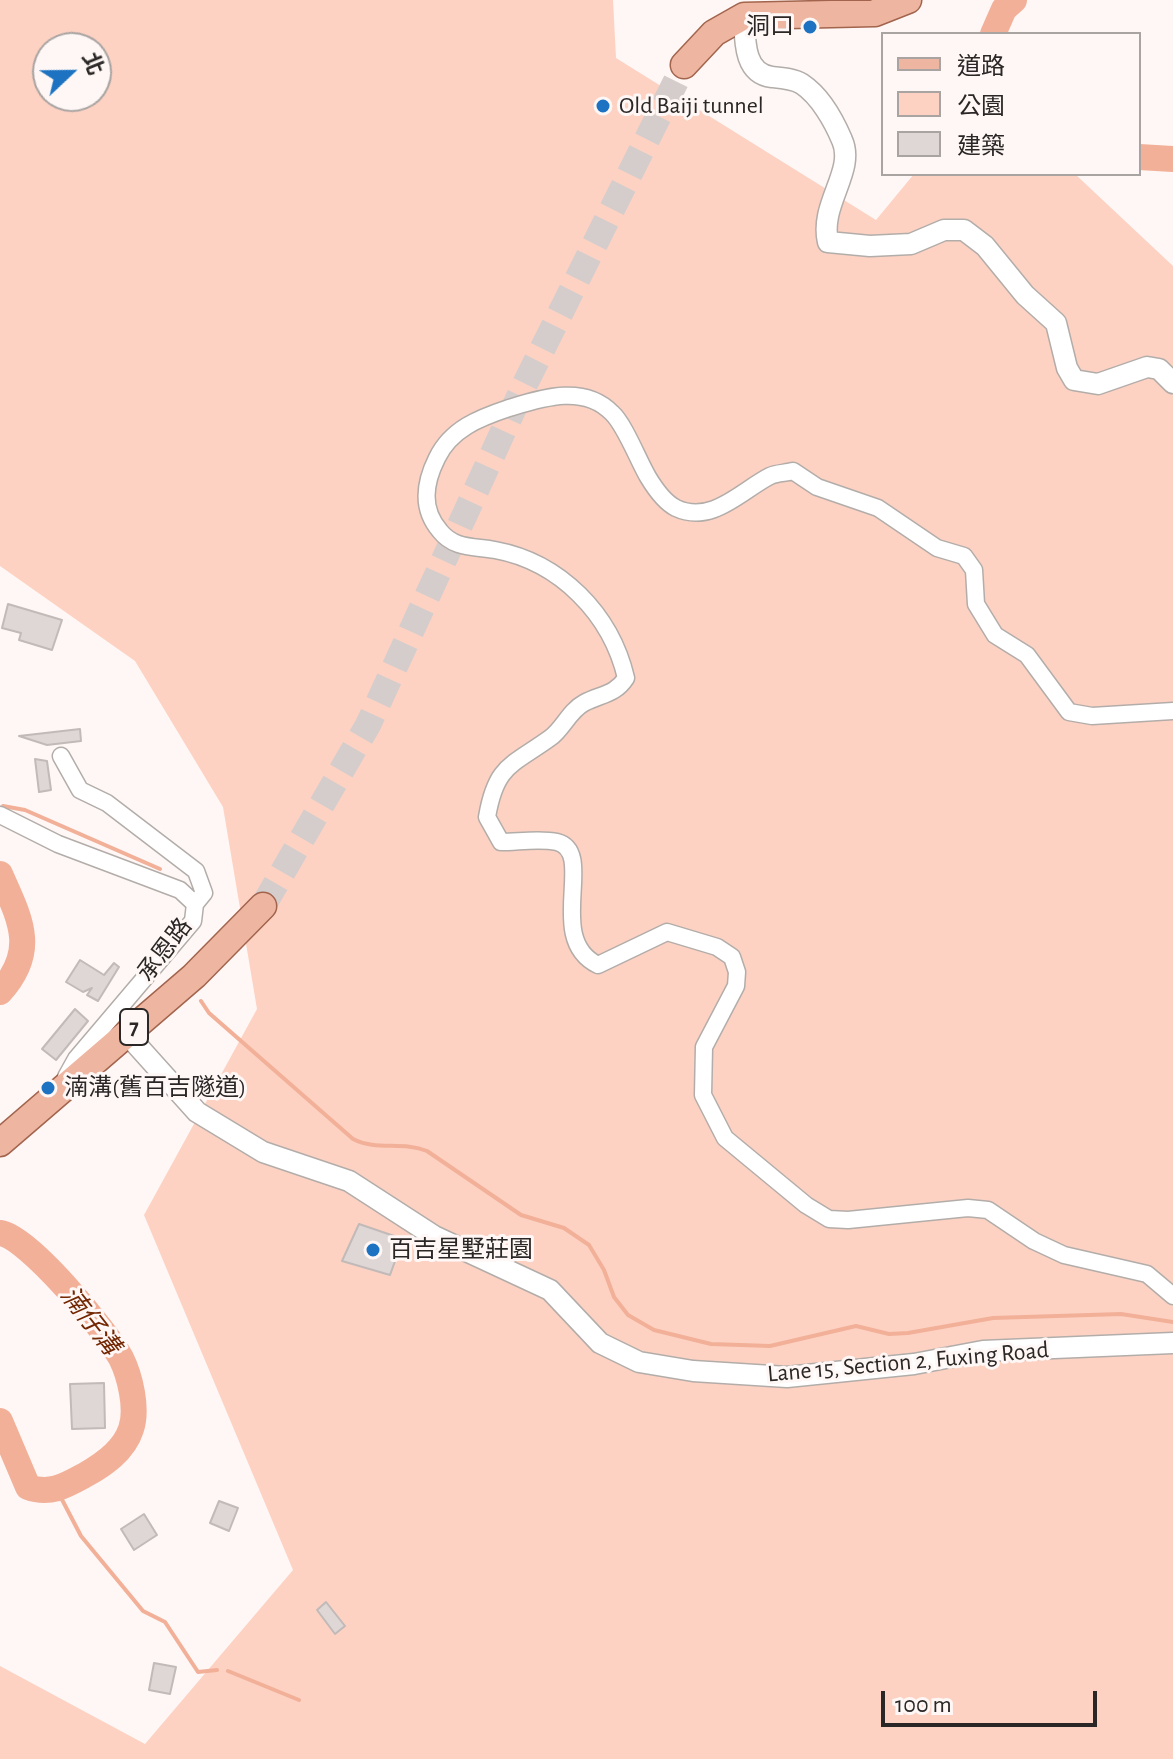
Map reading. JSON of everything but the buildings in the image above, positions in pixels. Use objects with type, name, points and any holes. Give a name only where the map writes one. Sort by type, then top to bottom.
[{"type":"main road","points":[[684,65],[714,33],[744,16],[875,13],[908,0]]},
{"type":"main road","name":"7","points":[[0,1143],[59,1090],[120,1025],[194,976],[263,906]]},
{"type":"street","points":[[744,16],[746,51],[755,69],[766,76],[801,83],[818,101],[844,143],[845,163],[825,218],[828,242],[870,246],[911,244],[944,230],[964,230],[985,246],[1025,295],[1056,323],[1067,368],[1074,380],[1098,384],[1147,367],[1159,369],[1173,383]]},
{"type":"street","points":[[1173,711],[1092,716],[1069,712],[1027,655],[995,635],[976,604],[974,570],[964,556],[937,548],[878,508],[817,487],[793,471],[771,475],[739,499],[706,511],[677,508],[655,489],[613,413],[579,395],[544,398],[489,415],[461,428],[444,443],[432,468],[425,500],[429,518],[444,537],[454,545],[497,550],[548,567],[568,582],[587,604],[621,659],[626,678],[618,690],[583,703],[567,716],[552,737],[519,755],[498,776],[487,817],[501,842],[558,842],[569,849],[576,863],[570,916],[574,941],[584,958],[598,965],[667,932],[717,947],[732,957],[737,972],[736,986],[704,1047],[703,1095],[725,1138],[750,1162],[829,1219],[879,1220],[968,1208],[988,1210],[1034,1241],[1064,1255],[1147,1274],[1173,1296]]},
{"type":"street","points":[[61,756],[80,790],[107,803],[196,871],[204,893],[195,904]]},
{"type":"street","name":"承恩路","points":[[0,815],[58,844],[180,890],[195,904],[193,921],[160,961],[120,1025]]},
{"type":"street","points":[[160,961],[156,977],[163,986],[194,976]]},
{"type":"street","name":"Lane 15, Section 2, Fuxing Road","points":[[120,1025],[197,1112],[263,1152],[349,1181],[434,1236],[550,1290],[600,1343],[639,1362],[693,1371],[787,1377],[914,1364],[983,1351],[1173,1343]]},
{"type":"green space","points":[[0,0],[613,0],[616,58],[876,220],[912,176],[1077,176],[1173,266],[1173,1759],[0,1759],[0,1666],[145,1744],[293,1570],[144,1215],[257,1009],[223,807],[135,661],[0,566]]},
{"type":"waterway","points":[[994,32],[1004,9],[1014,0]]},
{"type":"waterway","points":[[1141,157],[1173,159]]},
{"type":"waterway","points":[[3,806],[25,810],[160,869]]},
{"type":"waterway","name":"湳仔溝","points":[[0,874],[22,934],[19,962],[0,992]]},
{"type":"waterway","points":[[201,1001],[209,1013],[353,1139],[371,1145],[427,1151],[521,1215],[564,1228],[589,1245],[604,1270],[614,1297],[628,1315],[654,1330],[711,1344],[770,1346],[856,1326],[889,1334],[993,1318],[1121,1314],[1173,1322]]},
{"type":"waterway","name":"湳仔溝","points":[[0,1233],[13,1238],[47,1267],[113,1345],[130,1383],[134,1412],[128,1437],[112,1456],[78,1479],[50,1490],[28,1487],[0,1421]]},
{"type":"waterway","points":[[57,1490],[81,1536],[143,1611],[165,1622],[198,1672],[217,1670]]},
{"type":"waterway","points":[[228,1671],[299,1700]]},
{"type":"tunnel","points":[[263,906],[368,725],[524,386],[684,65]]},
{"type":"place","name":"洞口","points":[[810,27]]},
{"type":"place","name":"Old Baiji tunnel","points":[[603,106]]},
{"type":"place","name":"湳溝(舊百吉隧道)","points":[[48,1088]]},
{"type":"place","name":"百吉星墅莊園","points":[[373,1250]]}]
